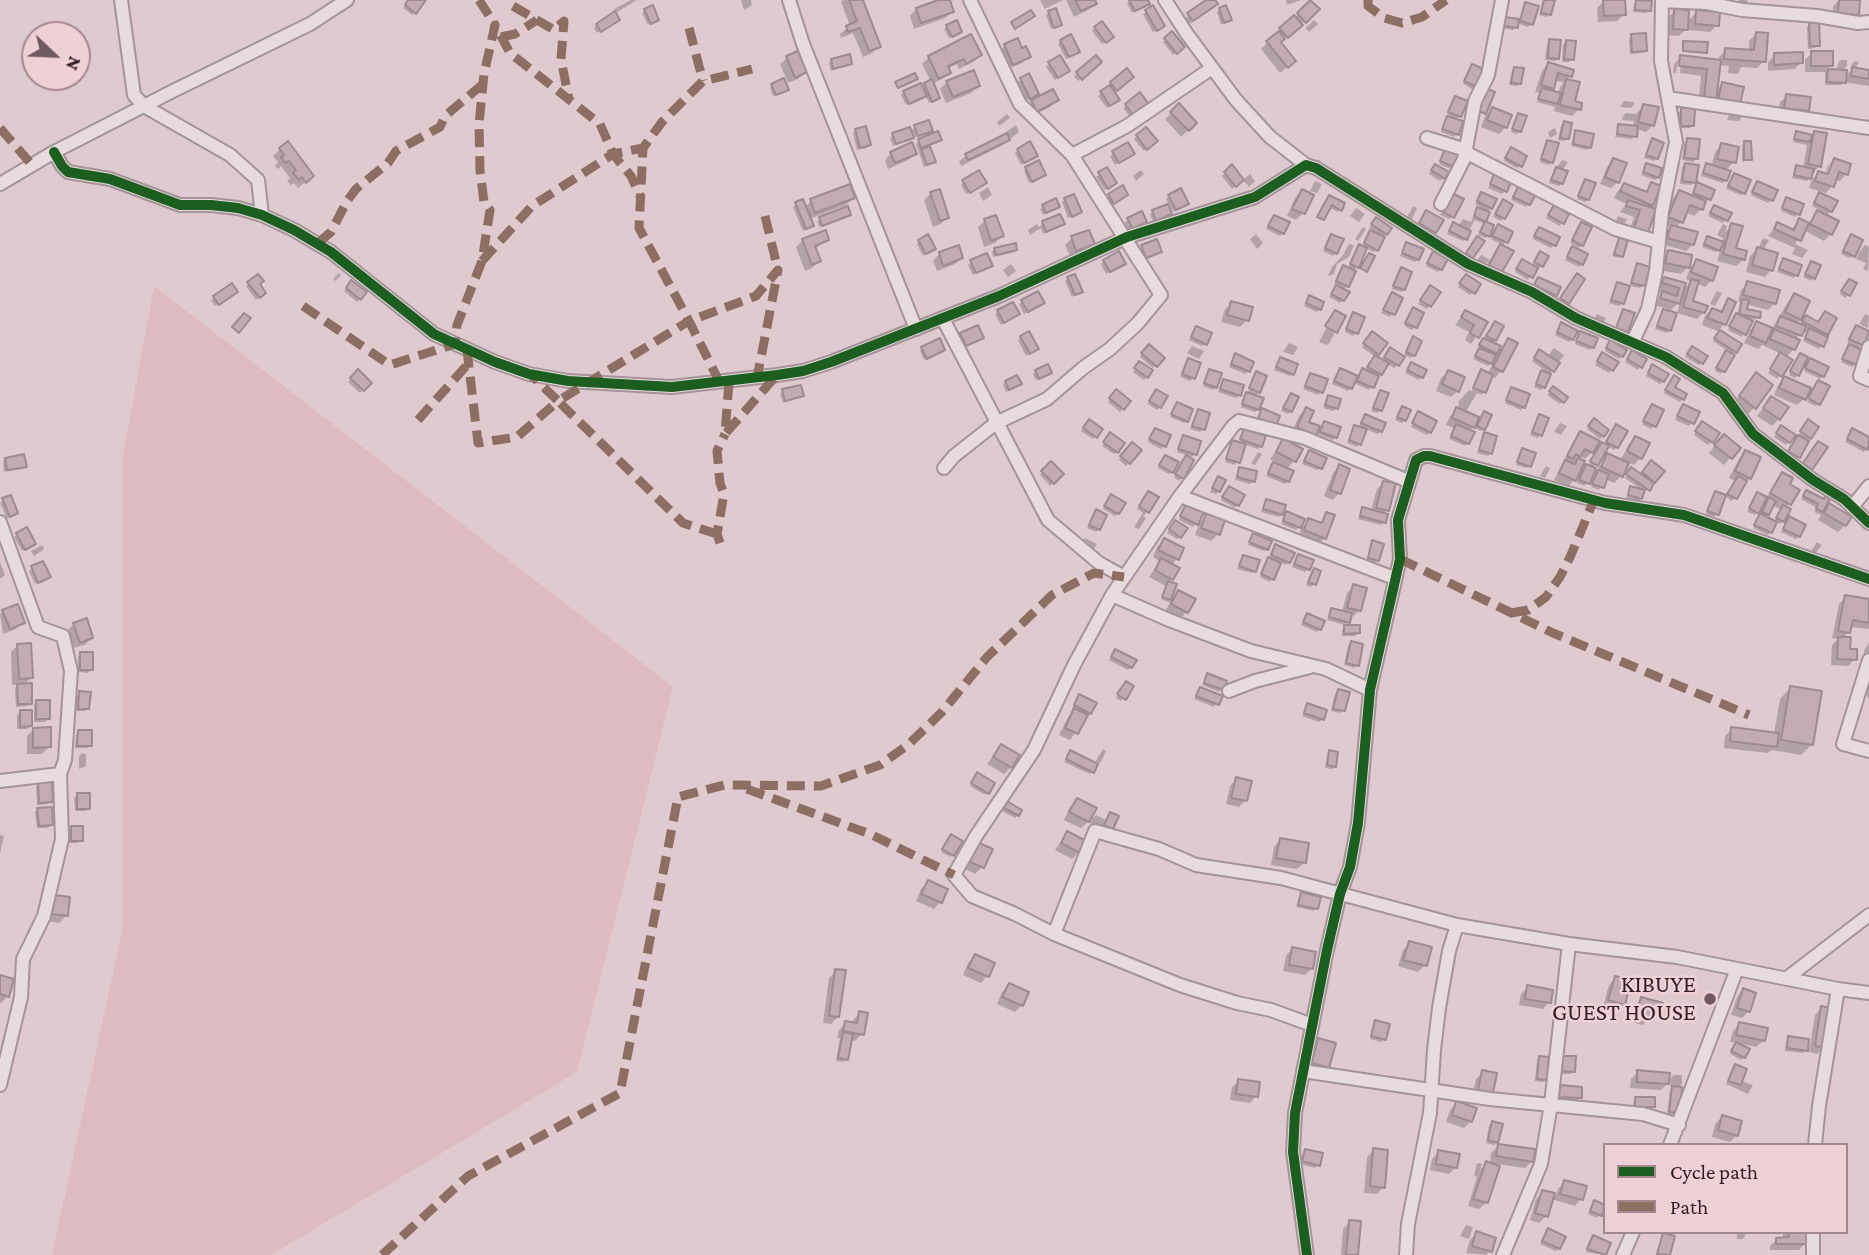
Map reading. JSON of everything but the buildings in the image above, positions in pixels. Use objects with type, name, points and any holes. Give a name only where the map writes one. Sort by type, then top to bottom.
[{"type":"street","points":[[121,0],[134,95],[144,106],[230,155],[258,180],[262,215]]},
{"type":"street","points":[[0,184],[54,152],[310,24],[347,0]]},
{"type":"street","points":[[789,0],[803,44],[916,329]]},
{"type":"street","points":[[944,468],[954,456],[996,423],[1047,399],[1110,349],[1138,323],[1161,295],[1072,155],[1020,104],[971,0]]},
{"type":"street","points":[[1165,0],[1212,68],[1270,137],[1306,165],[1316,168],[1468,264],[1532,292],[1576,318],[1633,341],[1723,393],[1753,434],[1813,480],[1844,499],[1869,523]]},
{"type":"street","points":[[1441,204],[1466,150],[1475,101],[1488,75],[1502,0]]},
{"type":"street","points":[[1633,341],[1648,309],[1662,211],[1676,142],[1661,61],[1662,1],[1707,2],[1742,10],[1869,22]]},
{"type":"street","points":[[1072,155],[1127,126],[1212,68]]},
{"type":"street","points":[[1668,98],[1869,128]]},
{"type":"street","points":[[1427,138],[1466,150],[1469,154],[1615,229],[1659,242]]},
{"type":"street","points":[[54,152],[68,172],[110,178],[180,205],[238,208],[262,215],[331,252],[434,334],[495,362],[529,374],[568,381],[672,387],[744,380],[820,366],[999,296],[1126,237],[1255,197],[1306,165]]},
{"type":"street","points":[[943,319],[1048,520],[1099,563],[1124,577]]},
{"type":"street","points":[[1869,348],[1860,376],[1869,380]]},
{"type":"street","points":[[1312,1025],[1271,1010],[1237,1003],[1180,985],[1054,934],[1015,914],[972,897],[954,875],[976,836],[1034,750],[1078,655],[1112,594],[1180,496],[1239,421],[1305,438],[1408,481]]},
{"type":"street","points":[[1307,1255],[1293,1152],[1295,1113],[1340,894],[1350,867],[1358,823],[1370,690],[1399,559],[1398,520],[1416,460],[1430,456],[1605,503],[1684,515],[1869,579]]},
{"type":"street","points":[[1852,508],[1869,486]]},
{"type":"street","points":[[1180,496],[1394,578]]},
{"type":"street","points":[[0,522],[38,627],[63,636],[71,671],[65,760],[60,775],[62,839],[44,916],[23,959],[22,997],[0,1085]]},
{"type":"street","points":[[1112,594],[1169,620],[1251,651],[1326,669],[1370,690]]},
{"type":"street","points":[[1869,660],[1843,744],[1869,751]]},
{"type":"street","points":[[1229,691],[1255,681],[1314,666]]},
{"type":"street","points":[[0,781],[60,775]]},
{"type":"street","points":[[1054,934],[1095,831],[1159,849],[1196,865],[1280,878],[1457,925],[1569,944],[1624,949],[1869,993]]},
{"type":"street","points":[[1787,978],[1869,915]]},
{"type":"street","points":[[1406,1255],[1408,1224],[1426,1145],[1439,1008],[1449,951],[1457,925]]},
{"type":"street","points":[[1503,1255],[1541,1164],[1551,1104],[1569,944]]},
{"type":"street","points":[[1671,1143],[1737,969]]},
{"type":"street","points":[[1815,1143],[1838,989]]},
{"type":"street","points":[[1303,1071],[1490,1099],[1643,1114],[1679,1125]]},
{"type":"street","points":[[1623,1255],[1632,1234]]},
{"type":"street","points":[[1813,1234],[1813,1255]]},
{"type":"shaded area","points":[[154,286],[673,687],[577,1072],[271,1255],[52,1255],[123,927],[123,456]]},
{"type":"marked path","points":[[479,0],[495,25]]},
{"type":"marked path","points":[[1368,0],[1368,6],[1384,18],[1402,23],[1422,17],[1446,0]]},
{"type":"marked path","points":[[513,6],[554,30],[564,21],[561,59],[569,100]]},
{"type":"marked path","points":[[501,37],[515,34],[537,20]]},
{"type":"marked path","points":[[303,306],[390,365],[455,344],[457,325],[482,261],[490,210],[484,202],[479,124],[484,74],[495,25],[510,53],[600,124],[613,154],[631,176],[641,198]]},
{"type":"marked path","points":[[689,28],[703,81]]},
{"type":"marked path","points":[[717,534],[683,523],[558,401],[689,321],[639,228],[643,148],[662,122],[703,81],[752,69]]},
{"type":"marked path","points":[[318,243],[331,232],[356,189],[388,163],[396,151],[440,127],[445,116],[483,84]]},
{"type":"marked path","points":[[0,128],[32,165]]},
{"type":"marked path","points":[[482,261],[532,206],[613,154],[643,148]]},
{"type":"marked path","points":[[765,216],[778,270]]},
{"type":"marked path","points":[[720,383],[689,321],[756,296],[778,270],[757,378]]},
{"type":"marked path","points":[[467,350],[478,443],[517,437],[558,401],[532,376]]},
{"type":"marked path","points":[[418,420],[468,364]]},
{"type":"marked path","points":[[729,382],[725,434],[776,376]]},
{"type":"marked path","points":[[720,543],[717,534],[724,494],[720,483],[717,451],[725,434]]},
{"type":"marked path","points":[[1511,613],[1528,610],[1546,597],[1571,555],[1594,500]]},
{"type":"marked path","points":[[1400,559],[1553,633],[1749,715]]},
{"type":"marked path","points":[[382,1255],[468,1176],[620,1093],[678,797],[724,785],[821,786],[880,765],[909,744],[942,712],[987,657],[1052,595],[1094,573],[1124,577]]},
{"type":"marked path","points":[[747,789],[870,834],[954,875]]},
{"type":"cycle path","points":[[54,152],[68,172],[110,179],[180,205],[238,208],[262,215],[294,230],[331,252],[434,334],[495,362],[529,374],[568,381],[672,387],[803,371],[831,362],[999,296],[1127,237],[1255,197],[1306,165],[1316,168],[1468,264],[1532,292],[1576,318],[1666,357],[1712,386],[1723,393],[1753,434],[1813,480],[1844,499],[1869,523]]},
{"type":"cycle path","points":[[1307,1255],[1293,1152],[1295,1113],[1327,950],[1340,894],[1350,867],[1358,823],[1370,690],[1400,559],[1398,520],[1416,460],[1430,456],[1605,503],[1684,515],[1869,579]]},
{"type":"place","name":"KIBUYE GUEST HOUSE","points":[[1710,999]]}]
